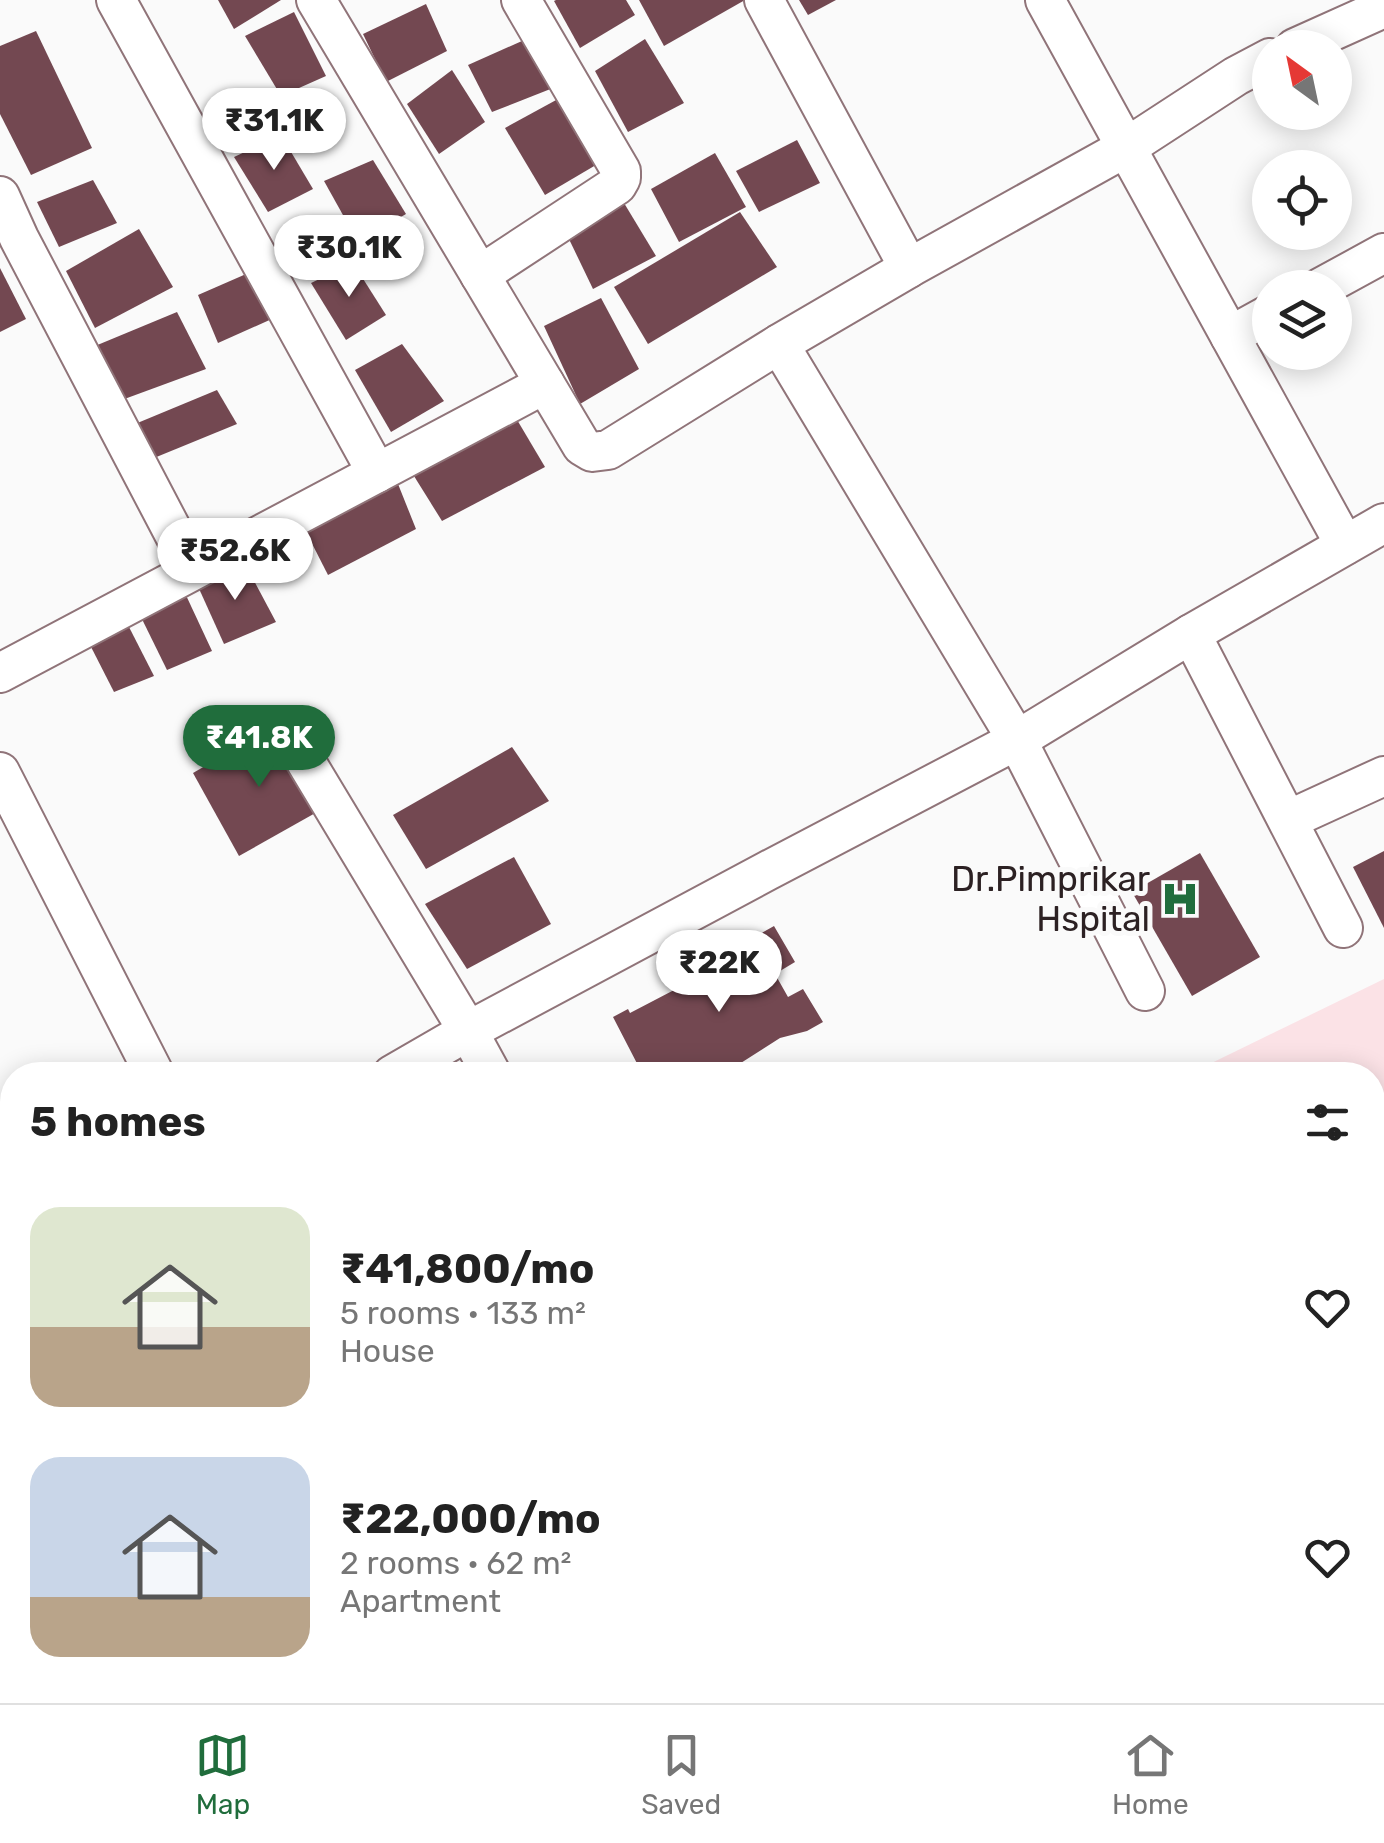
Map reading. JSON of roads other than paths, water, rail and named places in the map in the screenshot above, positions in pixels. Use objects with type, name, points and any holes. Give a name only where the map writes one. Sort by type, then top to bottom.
[{"type":"street","points":[[116,0],[377,473]]},
{"type":"street","points":[[316,0],[582,446],[592,452],[608,450],[909,268],[1127,147],[1252,68]]},
{"type":"street","points":[[480,274],[621,178],[520,0]]},
{"type":"street","points":[[764,0],[909,268]]},
{"type":"street","points":[[1045,0],[1345,544]]},
{"type":"street","points":[[1334,30],[1384,8]]},
{"type":"street","points":[[0,196],[10,243],[193,570]]},
{"type":"street","points":[[1352,270],[1384,253]]},
{"type":"street","points":[[1230,336],[1252,324]]},
{"type":"street","points":[[779,344],[1018,740],[1145,992]]},
{"type":"street","points":[[0,673],[545,384]]},
{"type":"street","points":[[414,1062],[1018,740],[1384,523]]},
{"type":"street","points":[[1191,634],[1344,928]]},
{"type":"street","points":[[294,742],[485,1062]]},
{"type":"street","points":[[0,772],[147,1062]]},
{"type":"street","points":[[1288,820],[1384,776]]},
{"type":"place","name":"Dr.Pimprikar Hspital","points":[[1180,899]]}]
